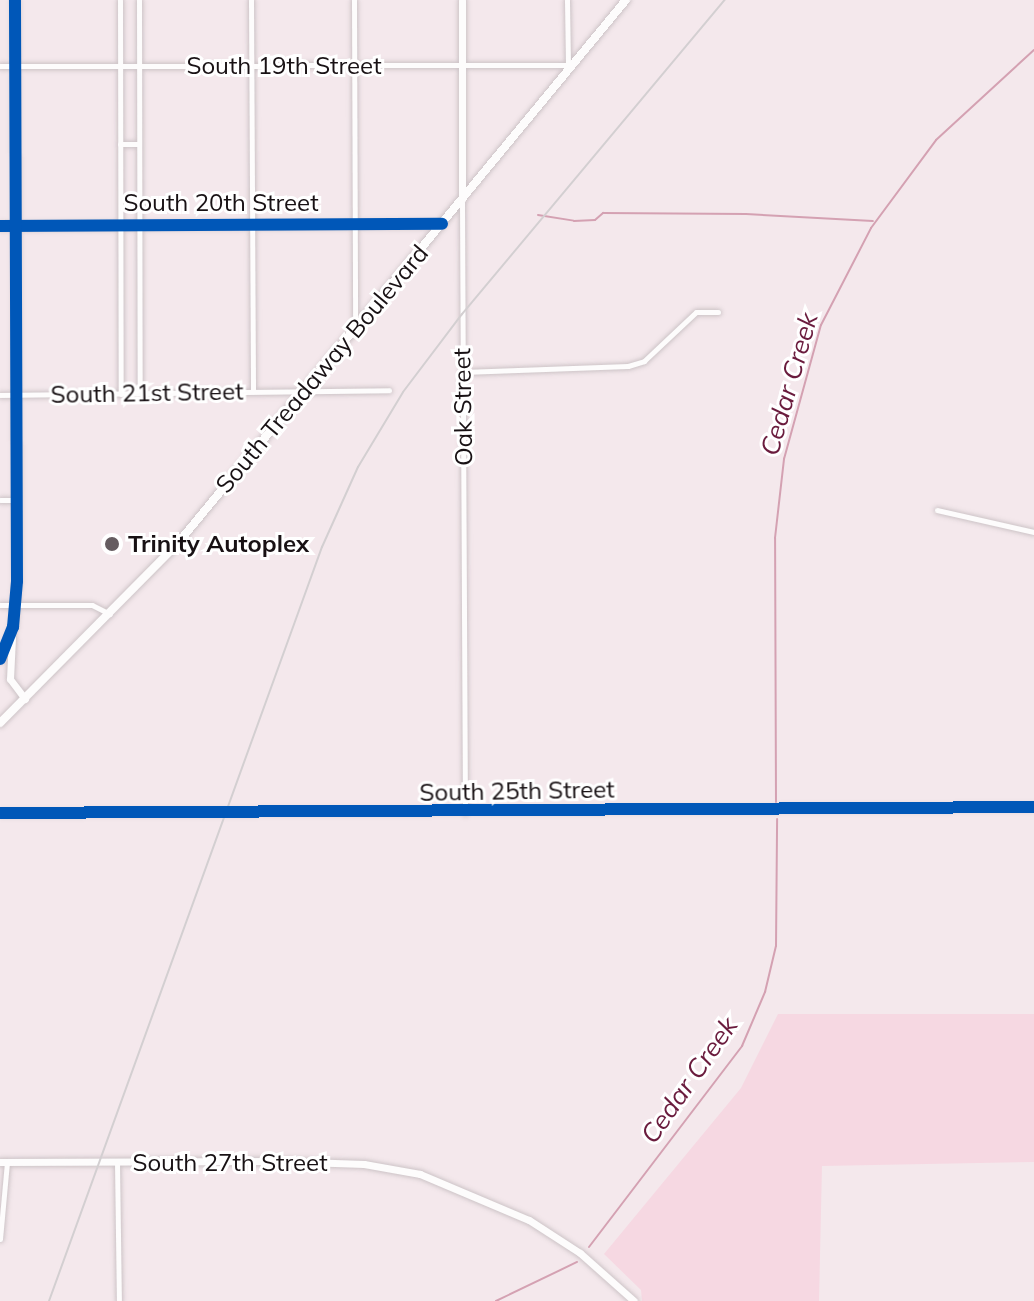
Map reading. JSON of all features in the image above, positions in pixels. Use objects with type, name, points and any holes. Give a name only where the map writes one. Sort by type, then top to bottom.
[{"type":"main road","name":"South Treadaway Boulevard","points":[[0,723],[111,614],[302,393],[568,65],[626,0]]},
{"type":"street","points":[[15,0],[18,500],[16,605],[10,679],[25,699]]},
{"type":"street","points":[[120,0],[121,394]]},
{"type":"street","points":[[139,0],[140,393]]},
{"type":"street","points":[[251,0],[253,391]]},
{"type":"street","points":[[354,0],[355,327]]},
{"type":"street","name":"Oak Street","points":[[462,0],[465,813]]},
{"type":"street","points":[[567,0],[568,65]]},
{"type":"street","name":"South 19th Street","points":[[0,66],[568,65]]},
{"type":"street","points":[[120,144],[139,144]]},
{"type":"street","name":"South 20th Street","points":[[0,226],[442,224]]},
{"type":"street","points":[[463,372],[628,366],[644,361],[696,312],[718,312]]},
{"type":"street","name":"South 21st Street","points":[[0,395],[389,390]]},
{"type":"street","points":[[0,500],[18,500]]},
{"type":"street","points":[[937,510],[1034,532]]},
{"type":"street","points":[[0,605],[92,605],[111,614]]},
{"type":"street","points":[[0,659],[13,627]]},
{"type":"street","name":"South 25th Street","points":[[0,813],[465,813],[1034,807]]},
{"type":"street","points":[[0,1239],[3,1162]]},
{"type":"street","name":"South 27th Street","points":[[3,1162],[364,1164],[458,1185],[562,1241],[634,1301]]},
{"type":"street","points":[[117,1163],[119,1301]]},
{"type":"shaded area","points":[[778,1014],[1034,1014],[1034,1162],[822,1166],[819,1301],[642,1301],[641,1290],[604,1254],[741,1088]]},
{"type":"waterway","name":"Cedar Creek","points":[[776,802],[775,538],[784,459],[821,325],[871,228],[936,140],[1034,50]]},
{"type":"waterway","points":[[538,215],[574,221],[595,220],[603,213],[746,214],[873,221]]},
{"type":"waterway","name":"Cedar Creek","points":[[589,1247],[742,1046],[765,992],[776,946],[777,819]]},
{"type":"waterway","name":"Cedar Creek","points":[[496,1301],[577,1262]]},
{"type":"railway","points":[[49,1301],[322,547],[358,467],[403,392],[462,314],[725,0]]},
{"type":"cycle path","points":[[0,659],[13,627],[17,581],[15,0]]},
{"type":"cycle path","points":[[0,226],[442,224]]},
{"type":"cycle path","points":[[0,813],[1034,807]]},
{"type":"place","name":"Trinity Autoplex","points":[[112,544]]}]
